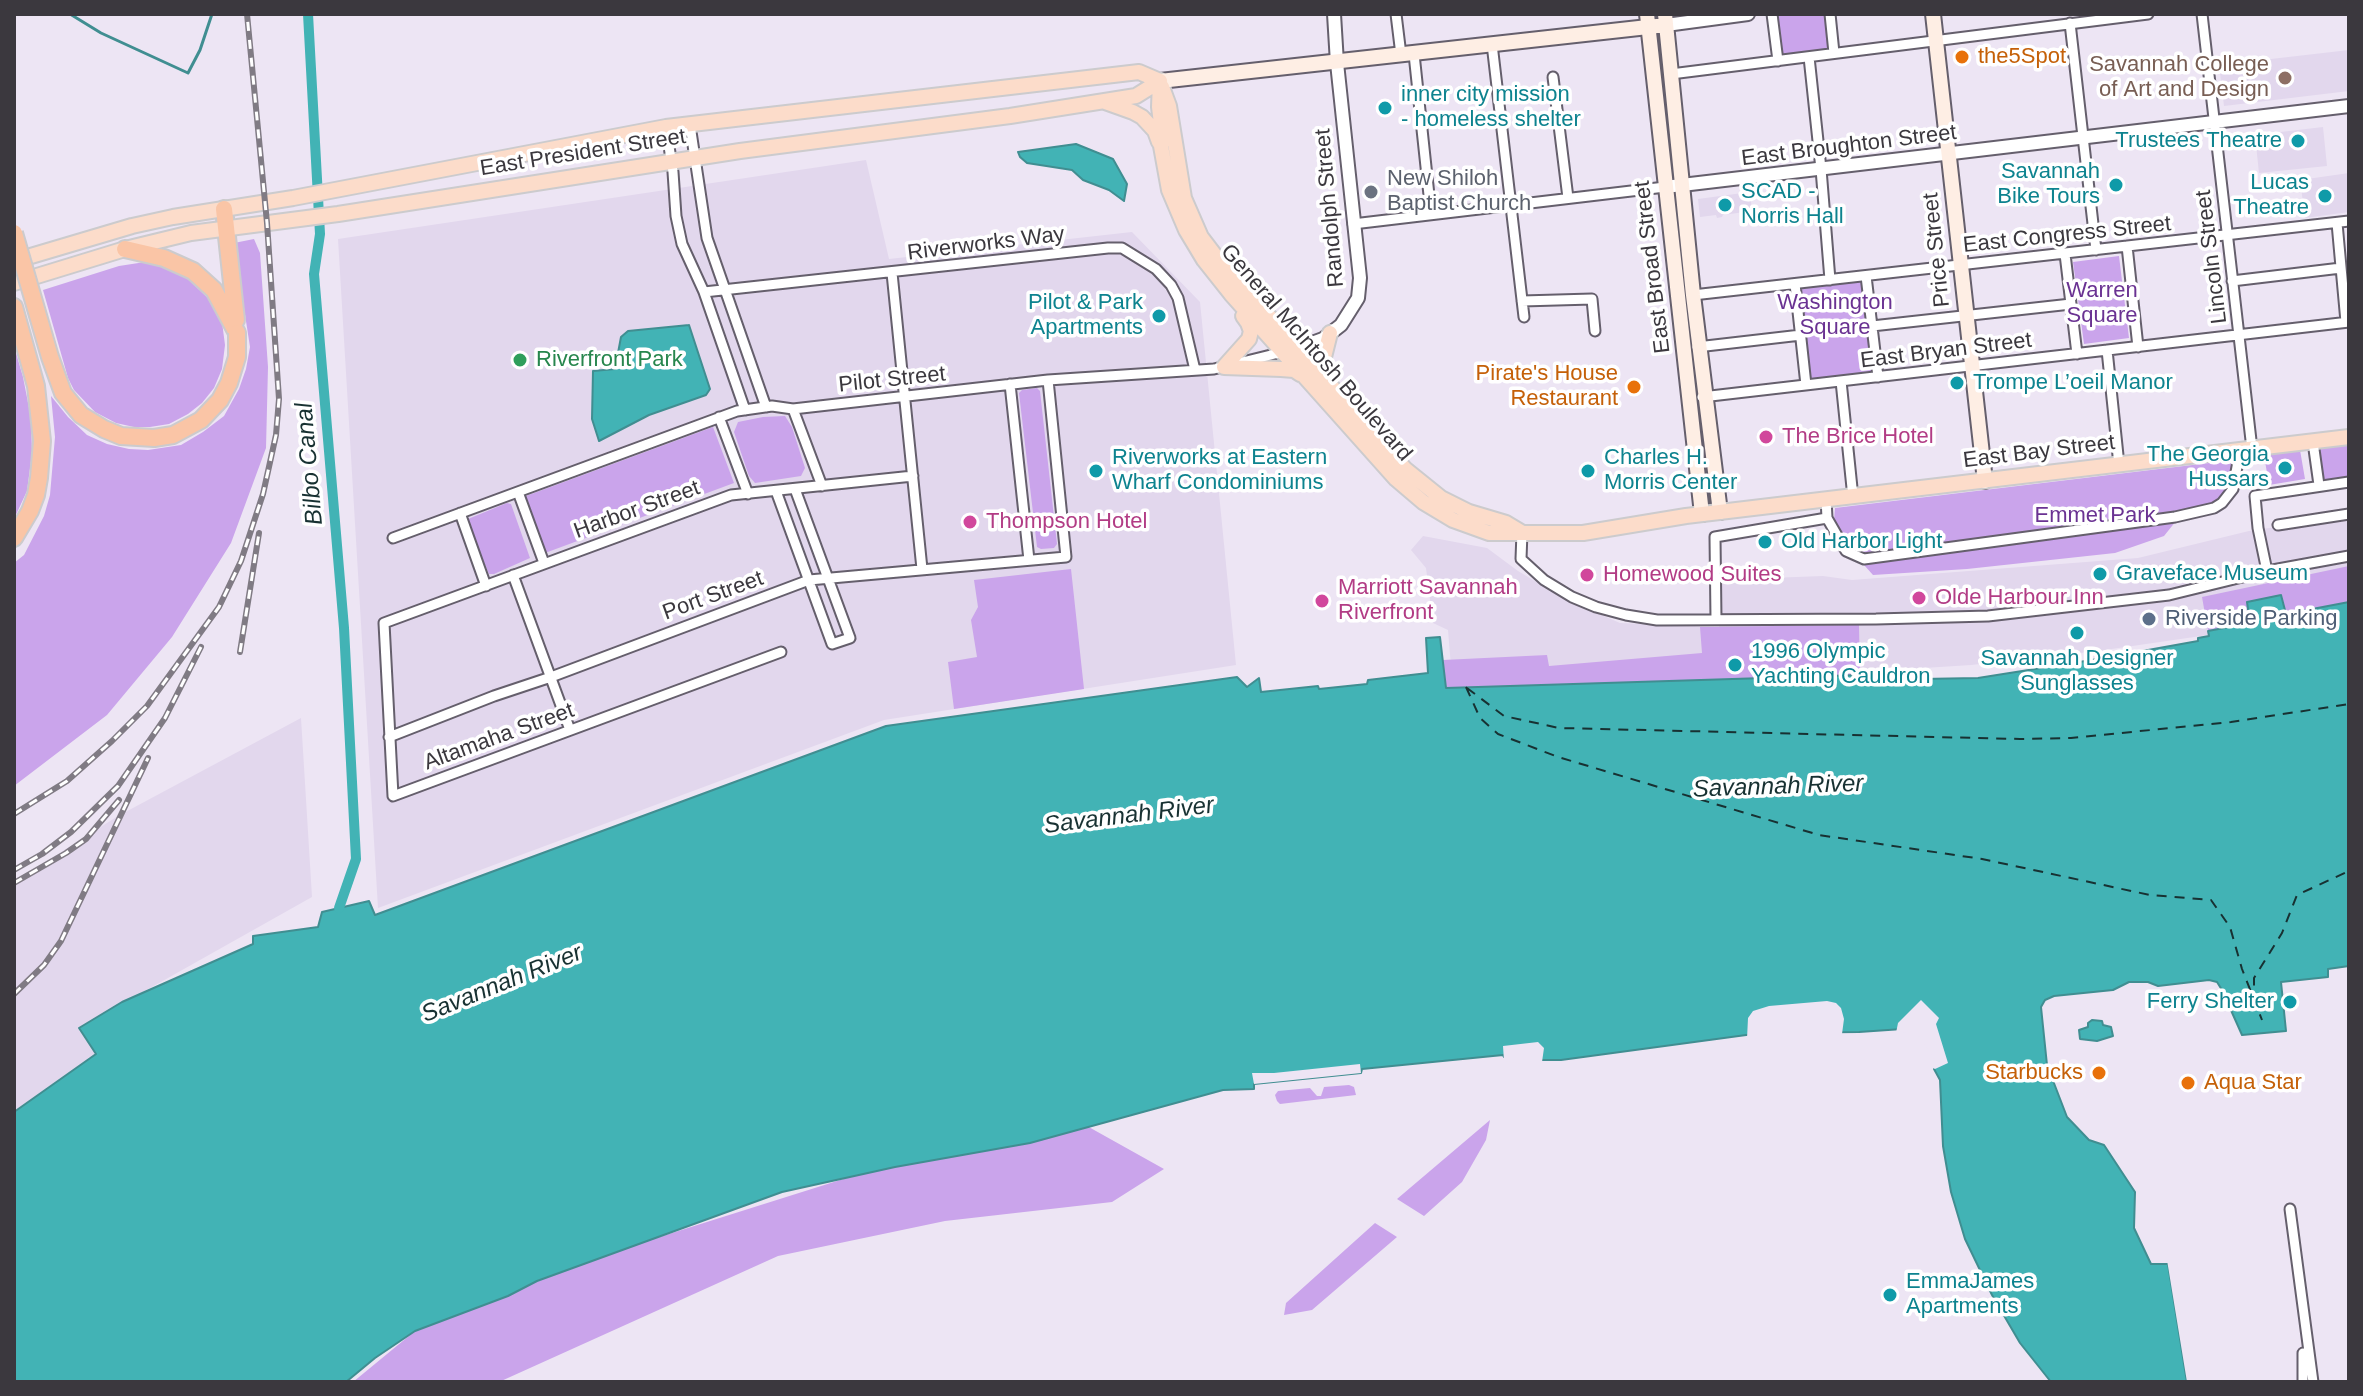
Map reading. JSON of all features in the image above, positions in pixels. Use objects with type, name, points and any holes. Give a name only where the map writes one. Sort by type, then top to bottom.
[{"type":"highway","points":[[14,233],[58,382],[69,402],[81,415],[104,429],[121,436],[154,438],[181,432],[201,420],[220,400],[237,357],[224,209]]},
{"type":"highway","points":[[125,249],[164,258],[193,271],[214,290],[237,333]]},
{"type":"highway","points":[[14,307],[36,386],[42,441],[36,495],[14,538]]},
{"type":"main road","name":"Price Street","points":[[1933,14],[1985,481]]},
{"type":"main road","name":"East President Street","points":[[14,283],[125,249],[191,233],[338,214],[695,158],[1010,116],[1136,96],[1160,81],[1492,44],[1665,19]]},
{"type":"main road","name":"East Broad Street","points":[[1665,19],[1693,295],[1692,348]]},
{"type":"main road","name":"East Broad Street","points":[[1648,20],[1665,187],[1698,398],[1720,512]]},
{"type":"main road","name":"East President Street","points":[[14,261],[132,226],[666,127],[1139,72],[1160,81]]},
{"type":"main road","name":"General McIntosh Boulevard","points":[[1160,81],[1161,146],[1169,190],[1186,230],[1204,260],[1290,350],[1325,379],[1405,469],[1431,492],[1469,512],[1506,523],[1522,532]]},
{"type":"main road","name":"General McIntosh Boulevard","points":[[1160,81],[1169,106],[1184,198],[1201,237],[1290,350],[1304,376],[1396,479],[1423,502],[1453,520],[1489,533],[1583,533],[1686,516]]},
{"type":"main road","points":[[1101,101],[1142,117],[1155,131],[1161,146]]},
{"type":"main road","points":[[1204,260],[1218,288],[1248,323],[1251,331],[1244,346],[1224,367]]},
{"type":"main road","points":[[1325,379],[1324,357],[1330,333]]},
{"type":"main road","points":[[1224,367],[1294,370],[1304,376]]},
{"type":"main road","name":"East Broad Street","points":[[1698,398],[1702,514]]},
{"type":"main road","name":"East Bay Street","points":[[1686,516],[2349,437]]},
{"type":"street","points":[[1396,14],[1408,54],[1431,214]]},
{"type":"street","name":"East President Street","points":[[1665,19],[1748,14]]},
{"type":"street","points":[[1772,14],[1778,61]]},
{"type":"street","points":[[1830,14],[1834,53]]},
{"type":"street","points":[[2036,14],[2037,27]]},
{"type":"street","points":[[1671,74],[2097,17],[2148,14]]},
{"type":"street","name":"Lincoln Street","points":[[1827,518],[1846,551],[1864,559],[2175,517],[2206,511],[2222,503],[2233,489],[2246,450],[2239,335],[2202,14]]},
{"type":"street","name":"Randolph Street","points":[[1290,350],[1323,339],[1341,325],[1358,298],[1360,278],[1333,16]]},
{"type":"street","points":[[2070,23],[2096,250]]},
{"type":"street","points":[[1492,44],[1524,317]]},
{"type":"street","points":[[1809,57],[1830,280]]},
{"type":"street","points":[[1553,77],[1568,198]]},
{"type":"street","name":"East Broughton Street","points":[[1353,224],[2349,106]]},
{"type":"street","points":[[690,125],[704,226],[766,407]]},
{"type":"street","points":[[666,127],[682,244],[704,292],[745,410]]},
{"type":"street","name":"East Congress Street","points":[[1693,295],[2349,221]]},
{"type":"street","points":[[2337,223],[2348,322]]},
{"type":"street","points":[[2127,246],[2138,347]]},
{"type":"street","name":"Riverworks Way","points":[[704,292],[1122,248],[1156,269],[1171,285],[1178,298],[1195,370]]},
{"type":"street","points":[[2065,254],[2077,354]]},
{"type":"street","points":[[2232,281],[2341,268]]},
{"type":"street","points":[[892,273],[922,569]]},
{"type":"street","points":[[1866,276],[1878,377]]},
{"type":"street","points":[[1795,284],[1806,385]]},
{"type":"street","points":[[1522,301],[1592,299],[1595,331]]},
{"type":"street","points":[[1872,326],[2071,304]]},
{"type":"street","name":"East Bryan Street","points":[[1698,398],[2348,322]]},
{"type":"street","points":[[1692,348],[1801,335]]},
{"type":"street","name":"Pilot Street","points":[[393,538],[745,410],[766,407],[793,409],[1048,380],[1224,367],[1290,350]]},
{"type":"street","points":[[2107,350],[2119,465]]},
{"type":"street","name":"Port Street","points":[[389,737],[809,580],[1066,557],[1048,380]]},
{"type":"street","points":[[1841,381],[1855,496]]},
{"type":"street","points":[[1010,384],[1029,560]]},
{"type":"street","points":[[793,409],[822,486]]},
{"type":"street","points":[[719,417],[748,494]]},
{"type":"street","points":[[2313,442],[2319,485]]},
{"type":"street","name":"Harbor Street","points":[[384,623],[731,495],[913,476]]},
{"type":"street","points":[[2267,571],[2255,496],[2349,482]]},
{"type":"street","points":[[776,491],[832,644],[850,638],[795,489]]},
{"type":"street","points":[[518,492],[544,563]]},
{"type":"street","points":[[1716,619],[1715,537],[1827,518],[1826,499]]},
{"type":"street","points":[[460,513],[486,586]]},
{"type":"street","points":[[2278,525],[2349,514]]},
{"type":"street","points":[[1522,532],[1519,554],[1544,580],[1610,612],[1641,618],[1988,616],[2169,595],[2267,571],[2349,556]]},
{"type":"street","points":[[513,575],[570,730]]},
{"type":"street","name":"Altamaha Street","points":[[384,623],[393,796],[781,652]]},
{"type":"street","points":[[2290,1209],[2313,1382]]},
{"type":"street","points":[[2303,1318],[2303,1382]]},
{"type":"shaded area","name":"Savannah College of Art and Design","points":[[2349,50],[2349,91],[2224,106],[2219,65]]},
{"type":"shaded area","name":"Savannah College of Art and Design","points":[[2323,127],[2327,166],[2259,173],[2255,135]]},
{"type":"shaded area","points":[[866,160],[889,259],[1132,232],[1200,302],[1236,665],[884,720],[378,908],[338,239]]},
{"type":"shaded area","name":"Lucas Theatre","points":[[2349,173],[2349,212],[2305,218],[2300,180]]},
{"type":"shaded area","name":"SCAD - Norris Hall","points":[[1750,192],[1752,211],[1717,218],[1716,215],[1700,217],[1698,199]]},
{"type":"shaded area","points":[[2349,516],[2349,602],[2207,628],[2208,635],[2098,651],[1971,665],[1861,672],[1846,662],[1452,679],[1448,630],[1433,623],[1426,568],[1411,550],[1423,536],[1487,548],[1565,599],[1620,623],[1719,627],[1715,580],[1823,576],[1852,580],[2138,558],[2249,531]]},
{"type":"shaded area","points":[[301,718],[312,897],[79,1028],[97,1053],[14,1111],[14,882],[118,816]]},
{"type":"green space","points":[[1777,14],[1826,14],[1830,49],[1782,55]]},
{"type":"green space","points":[[254,239],[260,253],[268,367],[266,448],[231,543],[172,637],[107,715],[14,786],[14,563],[24,555],[44,516],[50,495],[55,437],[51,396],[87,435],[129,449],[148,450],[181,445],[224,416],[239,389],[250,347],[234,243]]},
{"type":"green space","name":"Warren Square","points":[[2119,256],[2129,338],[2084,344],[2073,262]]},
{"type":"green space","points":[[145,262],[169,267],[189,280],[212,302],[222,322],[225,345],[222,369],[214,388],[202,403],[169,424],[134,427],[116,423],[95,412],[74,390],[43,290],[119,266]]},
{"type":"green space","name":"Washington Square","points":[[1863,280],[1873,372],[1810,379],[1799,287]]},
{"type":"green space","points":[[14,346],[31,418],[32,453],[27,491],[14,519]]},
{"type":"green space","points":[[1037,388],[1040,391],[1057,544],[1054,548],[1041,549],[1037,547],[1019,393]]},
{"type":"green space","points":[[785,416],[792,427],[805,468],[801,476],[755,483],[749,476],[734,432],[738,422]]},
{"type":"green space","points":[[713,427],[734,483],[545,553],[526,496]]},
{"type":"green space","points":[[2349,442],[2349,478],[2323,480],[2317,445]]},
{"type":"green space","points":[[2300,450],[2305,479],[2269,485],[2264,455]]},
{"type":"green space","name":"Emmet Park","points":[[2234,460],[2229,485],[2218,500],[2211,505],[2184,511],[2164,536],[2115,553],[1967,569],[1873,575],[1847,546],[1834,521],[1835,508]]},
{"type":"green space","points":[[511,504],[530,558],[489,574],[468,519]]},
{"type":"green space","points":[[2349,566],[2349,602],[2286,614],[2247,601],[2250,623],[2208,631],[2202,597]]},
{"type":"green space","points":[[1071,569],[1084,689],[954,709],[948,662],[977,657],[971,620],[978,607],[974,580]]},
{"type":"green space","points":[[1859,625],[1860,675],[1445,688],[1443,660],[1547,655],[1549,666],[1702,653],[1700,627]]},
{"type":"green space","points":[[1324,1087],[1354,1087],[1356,1095],[1280,1104],[1275,1095],[1278,1091],[1310,1088],[1321,1096]]},
{"type":"green space","points":[[1490,1120],[1486,1140],[1462,1182],[1424,1216],[1397,1199]]},
{"type":"green space","points":[[1078,1121],[1164,1169],[1112,1202],[945,1221],[778,1256],[499,1382],[353,1382],[415,1331],[653,1239],[856,1175]]},
{"type":"green space","points":[[1375,1223],[1397,1237],[1312,1310],[1284,1315],[1286,1303]]},
{"type":"water","points":[[1076,144],[1113,159],[1127,184],[1124,201],[1109,190],[1083,180],[1072,170],[1027,163],[1018,152]]},
{"type":"water","points":[[689,325],[710,389],[706,395],[649,415],[599,441],[592,419],[593,371],[615,369],[621,337],[628,331]]},
{"type":"water","name":"Savannah River","points":[[2281,595],[2286,614],[2349,602],[2349,966],[2328,969],[2328,977],[2281,982],[2286,1031],[2242,1035],[2222,990],[2217,982],[2209,980],[2158,986],[2148,982],[2129,982],[2113,990],[2054,996],[2045,1000],[2041,1007],[2047,1065],[2067,1117],[2089,1140],[2104,1145],[2135,1192],[2134,1228],[2151,1264],[2168,1264],[2187,1382],[2051,1382],[2020,1343],[1965,1239],[1951,1192],[1943,1146],[1940,1080],[1934,1069],[1940,1060],[1917,1028],[1761,1033],[1561,1060],[1522,1060],[1503,1055],[1362,1069],[1361,1073],[1254,1084],[1254,1089],[1223,1090],[1030,1143],[895,1167],[782,1192],[537,1281],[508,1296],[415,1331],[346,1382],[14,1382],[14,1112],[96,1054],[79,1028],[122,1002],[253,944],[253,936],[318,927],[322,912],[369,901],[375,915],[886,726],[1237,677],[1247,687],[1259,678],[1261,692],[1367,684],[1368,680],[1428,673],[1426,638],[1440,637],[1446,688],[1860,675],[1864,680],[1978,678],[2198,641],[2198,638],[2209,636],[2208,631],[2250,623],[2247,602]]},
{"type":"water","points":[[2092,1020],[2102,1021],[2103,1025],[2111,1027],[2113,1036],[2097,1041],[2080,1039],[2079,1030],[2088,1027]]},
{"type":"pier","points":[[1921,1000],[1939,1018],[1936,1024],[1948,1063],[1935,1069],[1931,1067],[1935,1060],[1916,1032],[1896,1033],[1898,1023]]},
{"type":"pier","points":[[1827,1001],[1841,1008],[1844,1019],[1842,1034],[1747,1039],[1748,1018],[1753,1011],[1769,1006]]},
{"type":"pier","points":[[1538,1042],[1544,1048],[1542,1062],[1522,1064],[1504,1061],[1503,1046]]},
{"type":"pier","points":[[1360,1064],[1361,1073],[1254,1084],[1252,1073],[1274,1073]]},
{"type":"pier","points":[[2167,1260],[2172,1263],[2191,1382],[2187,1382]]},
{"type":"waterway","points":[[70,14],[101,33],[188,73],[200,50],[212,14]]},
{"type":"waterway","name":"Bilbo Canal","points":[[308,14],[320,234],[314,274],[344,628],[356,859],[339,908]]},
{"type":"ferry route","points":[[1466,687],[1480,718],[1498,734],[1558,757],[1819,835],[1982,859],[2150,895],[2211,900],[2230,927],[2262,1020]]},
{"type":"ferry route","points":[[1467,688],[1504,716],[1559,728],[2020,739],[2071,738],[2231,722],[2349,704]]},
{"type":"ferry route","points":[[2257,1003],[2254,978],[2282,933],[2297,895],[2349,871]]},
{"type":"railway","points":[[14,814],[67,781],[147,706],[219,607],[241,561],[263,494],[276,435],[279,399],[267,223],[247,14]]},
{"type":"railway","points":[[240,652],[259,533]]},
{"type":"railway","points":[[14,870],[71,832],[118,786],[165,718],[201,647]]},
{"type":"railway","points":[[14,994],[44,965],[61,941],[148,758]]},
{"type":"railway","points":[[14,883],[86,839],[119,800]]},
{"type":"place","name":"the5Spot","points":[[1962,57]]},
{"type":"place","name":"Savannah College of Art and Design","points":[[2285,78]]},
{"type":"place","name":"inner city mission - homeless shelter","points":[[1385,108]]},
{"type":"place","name":"Trustees Theatre","points":[[2298,141]]},
{"type":"place","name":"Savannah Bike Tours","points":[[2116,185]]},
{"type":"place","name":"New Shiloh Baptist Church","points":[[1371,192]]},
{"type":"place","name":"Lucas Theatre","points":[[2325,196]]},
{"type":"place","name":"SCAD - Norris Hall","points":[[1725,205]]},
{"type":"place","name":"Pilot & Park Apartments","points":[[1159,316]]},
{"type":"place","name":"Riverfront Park","points":[[520,360]]},
{"type":"place","name":"Trompe L’oeil Manor","points":[[1957,383]]},
{"type":"place","name":"Pirate's House Restaurant","points":[[1634,387]]},
{"type":"place","name":"The Brice Hotel","points":[[1766,437]]},
{"type":"place","name":"The Georgia Hussars","points":[[2285,468]]},
{"type":"place","name":"Riverworks at Eastern Wharf Condominiums","points":[[1096,471]]},
{"type":"place","name":"Charles H. Morris Center","points":[[1588,471]]},
{"type":"place","name":"Thompson Hotel","points":[[970,522]]},
{"type":"place","name":"Old Harbor Light","points":[[1765,542]]},
{"type":"place","name":"Graveface Museum","points":[[2100,574]]},
{"type":"place","name":"Homewood Suites","points":[[1587,575]]},
{"type":"place","name":"Olde Harbour Inn","points":[[1919,598]]},
{"type":"place","name":"Marriott Savannah Riverfront","points":[[1322,601]]},
{"type":"place","name":"Riverside Parking","points":[[2149,619]]},
{"type":"place","name":"Savannah Designer Sunglasses","points":[[2077,633]]},
{"type":"place","name":"1996 Olympic Yachting Cauldron","points":[[1735,665]]},
{"type":"place","name":"Ferry Shelter","points":[[2290,1002]]},
{"type":"place","name":"Starbucks","points":[[2099,1073]]},
{"type":"place","name":"Aqua Star","points":[[2188,1083]]},
{"type":"place","name":"EmmaJames Apartments","points":[[1890,1295]]}]
